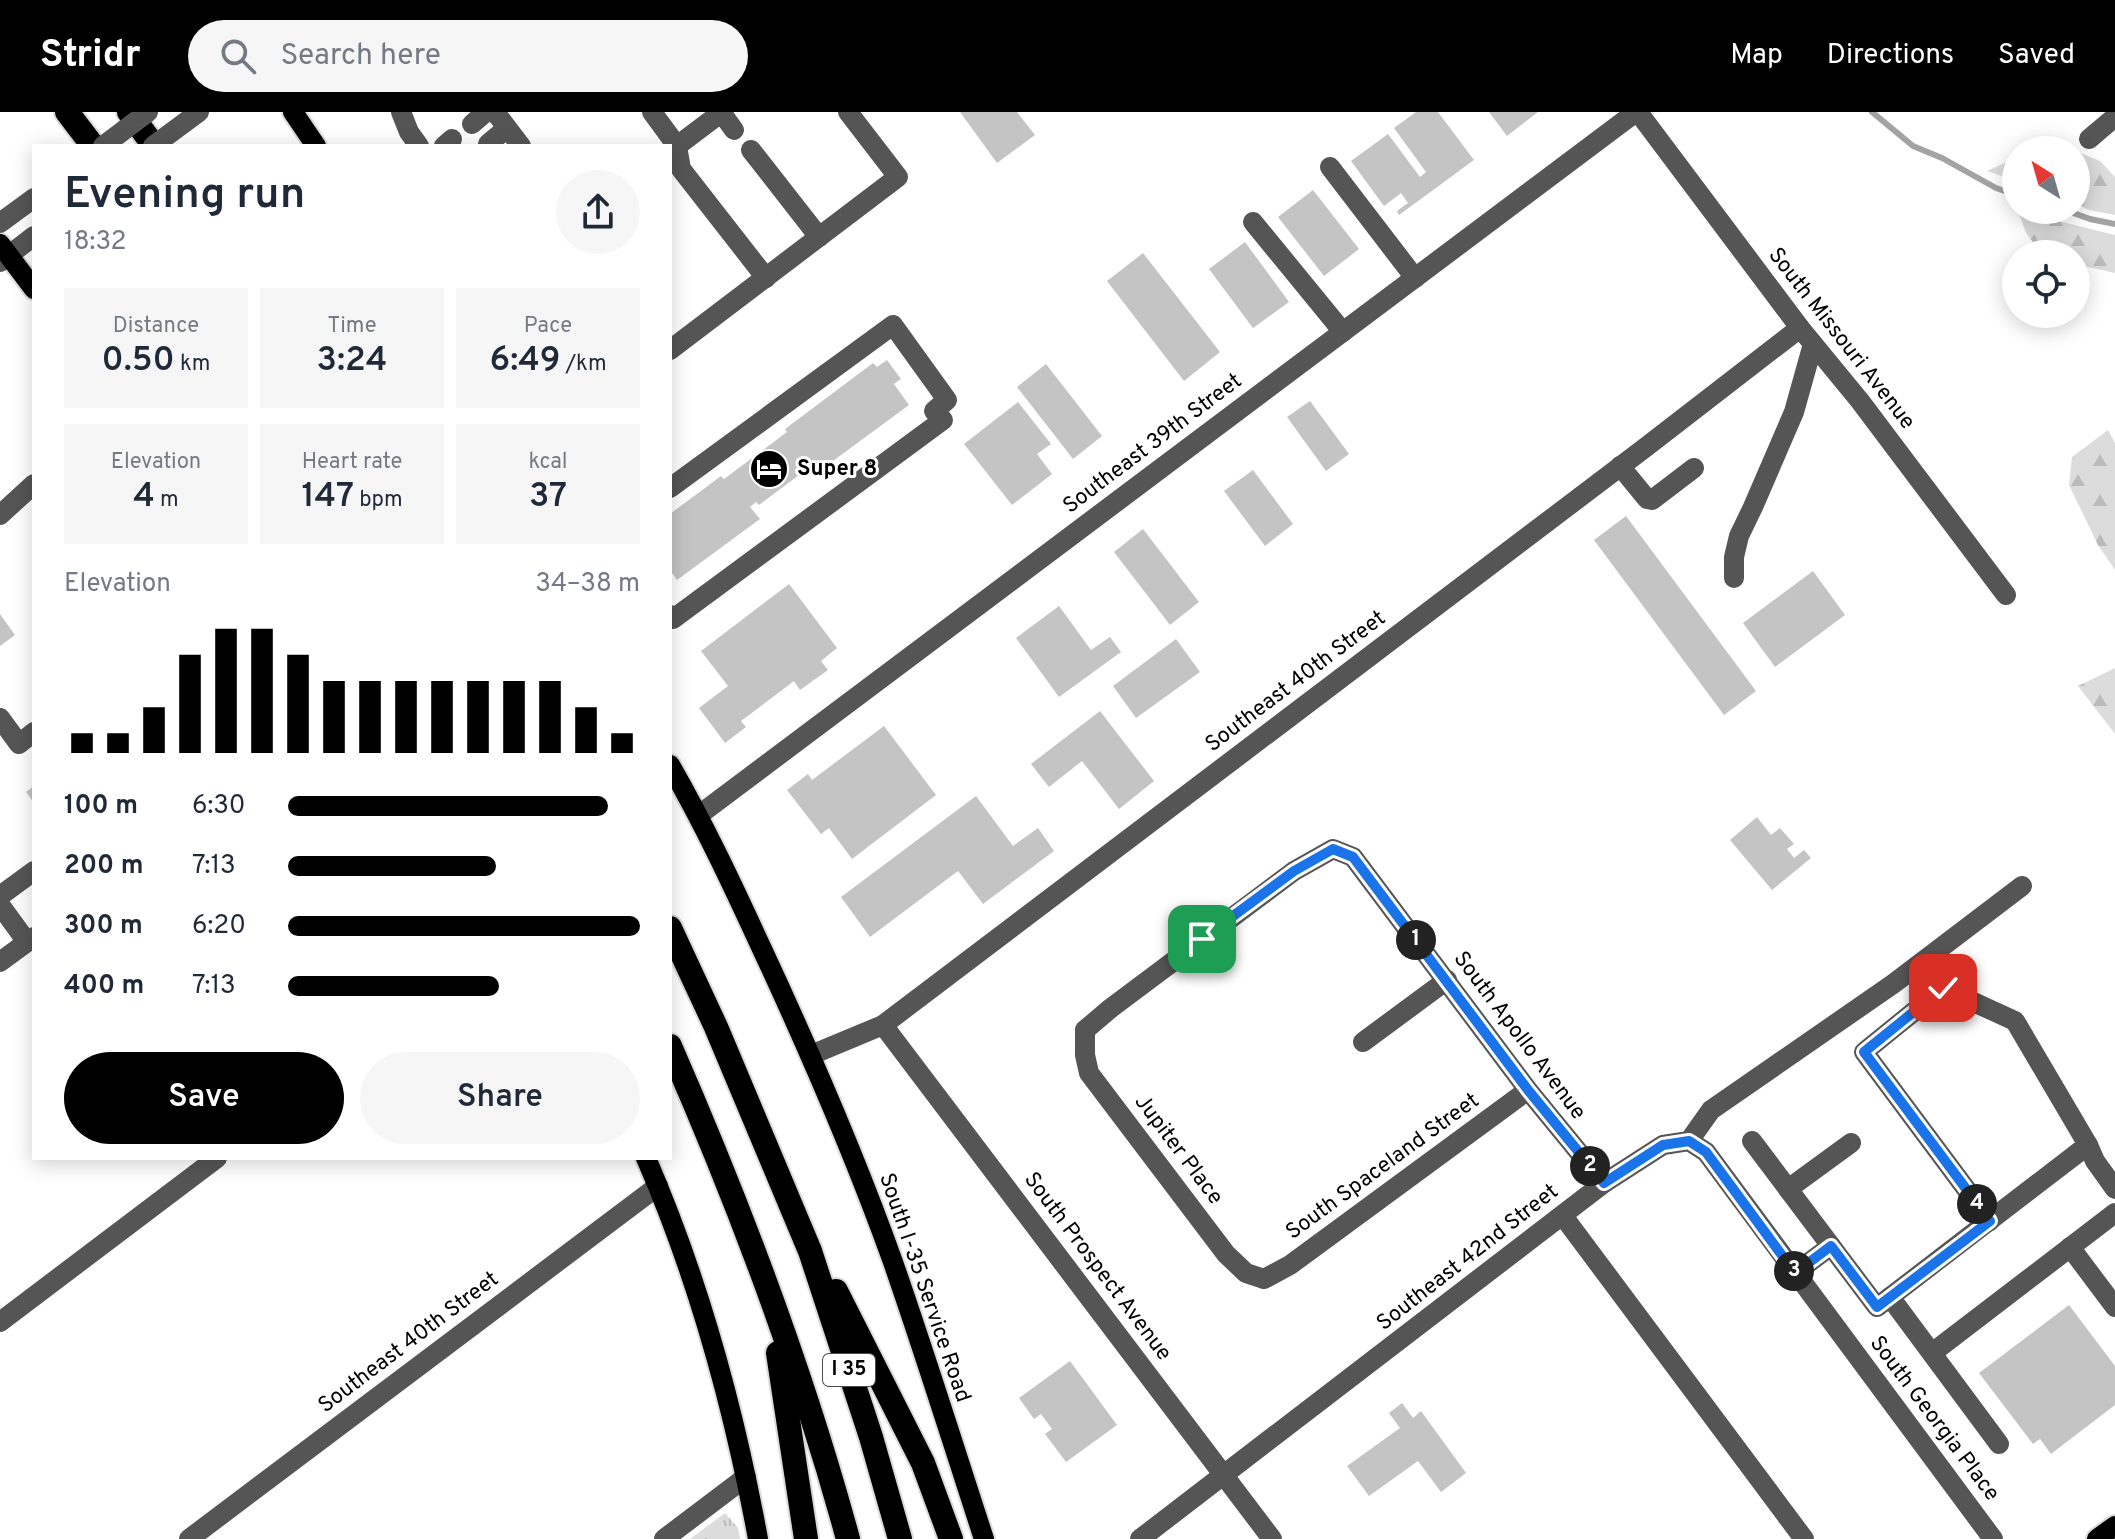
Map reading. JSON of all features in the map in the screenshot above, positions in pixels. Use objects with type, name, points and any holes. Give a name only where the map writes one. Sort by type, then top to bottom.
[{"type":"highway","points":[[67,112],[91,144]]},
{"type":"highway","points":[[129,112],[153,144]]},
{"type":"highway","name":"I 35","points":[[672,932],[716,1027],[810,1251],[900,1539]]},
{"type":"highway","name":"I 35","points":[[672,1051],[715,1148],[766,1280],[831,1477],[848,1539]]},
{"type":"highway","points":[[791,1204],[923,1463],[951,1539]]},
{"type":"highway","points":[[766,1280],[806,1539]]},
{"type":"main road","points":[[293,112],[315,144]]},
{"type":"main road","points":[[3,254],[32,287]]},
{"type":"main road","points":[[672,768],[699,815],[811,1055]]},
{"type":"main road","name":"South I-35 Service Road","points":[[811,1055],[893,1262],[984,1539]]},
{"type":"main road","points":[[647,1160],[687,1261],[716,1354],[758,1539]]},
{"type":"main road","points":[[2097,1539],[2115,1526]]},
{"type":"street","points":[[106,144],[148,112]]},
{"type":"street","points":[[157,144],[199,112]]},
{"type":"street","points":[[401,112],[418,144]]},
{"type":"street","points":[[652,112],[677,146],[681,169],[766,278]]},
{"type":"street","points":[[677,146],[722,112],[734,130]]},
{"type":"street","points":[[672,345],[898,177],[848,112]]},
{"type":"street","name":"Southeast 39th Street","points":[[699,815],[1637,112]]},
{"type":"street","name":"South Missouri Avenue","points":[[1637,112],[2006,595]]},
{"type":"street","points":[[2090,138],[2115,117]]},
{"type":"street","points":[[488,144],[501,120],[519,144]]},
{"type":"street","points":[[751,150],[819,237]]},
{"type":"street","points":[[1330,167],[1415,278]]},
{"type":"street","points":[[0,223],[30,201]]},
{"type":"street","points":[[1253,222],[1343,332]]},
{"type":"street","points":[[3,254],[32,237]]},
{"type":"street","points":[[672,487],[893,325],[947,400],[934,411],[943,420],[672,618]]},
{"type":"street","name":"Southeast 40th Street","points":[[811,1055],[883,1025],[1800,328]]},
{"type":"street","points":[[1734,578],[1734,557],[1739,536],[1794,412],[1813,344]]},
{"type":"street","points":[[1620,466],[1647,499],[1652,500],[1694,468]]},
{"type":"street","points":[[0,515],[32,486]]},
{"type":"street","points":[[0,718],[19,744],[32,734]]},
{"type":"street","name":"South Apollo Avenue","points":[[1085,1030],[1294,871],[1333,849],[1353,857],[1528,1090],[1604,1183]]},
{"type":"street","points":[[0,896],[32,872]]},
{"type":"street","points":[[1689,1141],[1711,1110],[1893,984],[2022,886]]},
{"type":"street","points":[[0,905],[31,939],[0,962]]},
{"type":"street","points":[[1363,1042],[1447,980]]},
{"type":"street","points":[[1990,1221],[1864,1052],[1943,988],[2015,1021],[2095,1161],[2115,1189]]},
{"type":"street","name":"South Prospect Avenue","points":[[883,1025],[1272,1539]]},
{"type":"street","name":"Jupiter Place","points":[[1085,1030],[1089,1073],[1226,1254],[1246,1273],[1264,1279]]},
{"type":"street","name":"South Spaceland Street","points":[[1264,1279],[1290,1265],[1528,1090]]},
{"type":"street","name":"Southeast 42nd Street","points":[[1140,1539],[1604,1183],[1663,1145],[1689,1141]]},
{"type":"street","name":"South Georgia Place","points":[[1689,1141],[1706,1152],[1993,1539]]},
{"type":"street","points":[[1752,1141],[1877,1307],[2088,1145]]},
{"type":"street","points":[[1788,1189],[1851,1143]]},
{"type":"street","points":[[0,1322],[214,1160]]},
{"type":"street","name":"Southeast 40th Street","points":[[189,1539],[658,1186]]},
{"type":"street","points":[[1932,1353],[2115,1213]]},
{"type":"street","points":[[1563,1216],[1804,1539]]},
{"type":"street","points":[[1795,1273],[1831,1246]]},
{"type":"street","points":[[2070,1247],[2115,1307]]},
{"type":"street","points":[[1890,1297],[1999,1444]]},
{"type":"street","points":[[664,1539],[746,1477]]},
{"type":"green space","points":[[2090,157],[2100,161],[2115,177],[2115,215],[2090,210]]},
{"type":"green space","points":[[2002,164],[2002,176],[1987,171]]},
{"type":"green space","points":[[2023,224],[2071,224],[2115,235],[2115,273],[2090,267],[2090,240],[2031,240]]},
{"type":"green space","points":[[2108,430],[2115,443],[2115,570],[2098,545],[2069,485],[2072,457]]},
{"type":"green space","points":[[2115,668],[2115,734],[2078,686]]},
{"type":"green space","points":[[725,1513],[738,1528],[740,1539],[690,1539]]},
{"type":"building","points":[[960,112],[1017,112],[1035,135],[997,163]]},
{"type":"building","points":[[1416,112],[1438,112],[1474,160],[1399,215],[1397,211],[1408,203],[1401,193],[1384,206],[1351,161],[1388,134],[1420,177],[1426,172],[1394,128]]},
{"type":"building","points":[[1489,112],[1538,112],[1507,136]]},
{"type":"building","points":[[1313,190],[1359,249],[1324,276],[1278,217]]},
{"type":"building","points":[[1245,242],[1289,302],[1253,328],[1209,269]]},
{"type":"building","points":[[1143,253],[1220,352],[1184,381],[1107,281]]},
{"type":"building","name":"Super 8","points":[[887,360],[901,379],[894,384],[909,405],[818,472],[809,460],[799,467],[803,472],[759,505],[756,502],[750,507],[760,519],[677,580],[672,573],[672,513],[721,476],[724,479],[873,363],[877,367]]},
{"type":"building","points":[[1046,364],[1102,436],[1073,459],[1017,387]]},
{"type":"building","points":[[1310,401],[1349,454],[1326,471],[1287,417]]},
{"type":"building","points":[[1018,402],[1051,444],[1037,454],[1052,474],[1012,505],[964,444]]},
{"type":"building","points":[[1253,470],[1293,524],[1265,546],[1224,491]]},
{"type":"building","points":[[1626,516],[1756,691],[1724,715],[1594,540]]},
{"type":"building","points":[[1143,529],[1199,602],[1170,625],[1114,552]]},
{"type":"building","points":[[1813,571],[1845,615],[1775,667],[1743,623]]},
{"type":"building","points":[[789,584],[837,648],[821,661],[828,670],[800,690],[794,681],[741,721],[746,727],[725,743],[699,708],[728,686],[701,651]]},
{"type":"building","points":[[1059,606],[1091,650],[1110,637],[1121,652],[1059,697],[1016,638]]},
{"type":"building","points":[[0,614],[15,635],[0,646]]},
{"type":"building","points":[[1176,639],[1200,672],[1136,718],[1113,686]]},
{"type":"building","points":[[1100,711],[1154,781],[1119,809],[1082,761],[1049,787],[1031,764]]},
{"type":"building","points":[[884,726],[936,795],[852,859],[829,828],[821,834],[787,790],[808,774],[812,780]]},
{"type":"building","points":[[976,796],[1013,846],[1038,828],[1054,851],[983,904],[958,871],[870,937],[841,897]]},
{"type":"building","points":[[1757,817],[1771,835],[1780,828],[1794,844],[1787,849],[1794,858],[1804,850],[1811,858],[1772,890],[1730,840]]},
{"type":"building","points":[[2069,1305],[2115,1366],[2115,1405],[2051,1454],[2040,1439],[2033,1444],[1979,1373]]},
{"type":"building","points":[[1070,1361],[1117,1425],[1066,1462],[1045,1434],[1052,1429],[1041,1414],[1034,1419],[1019,1398]]},
{"type":"building","points":[[1402,1403],[1413,1418],[1421,1411],[1466,1473],[1441,1492],[1418,1461],[1369,1496],[1347,1466],[1400,1428],[1389,1413]]},
{"type":"waterway","points":[[1872,112],[1913,146],[2002,190]]},
{"type":"waterway","points":[[2090,219],[2115,224]]},
{"type":"place","name":"Super 8","points":[[769,469]]},
{"type":"route","points":[[1202,939],[1294,871],[1333,849],[1353,857],[1528,1090],[1604,1183],[1663,1145],[1689,1141],[1706,1152],[1795,1273],[1831,1246],[1877,1307],[1990,1221],[1864,1052],[1943,988]]}]
